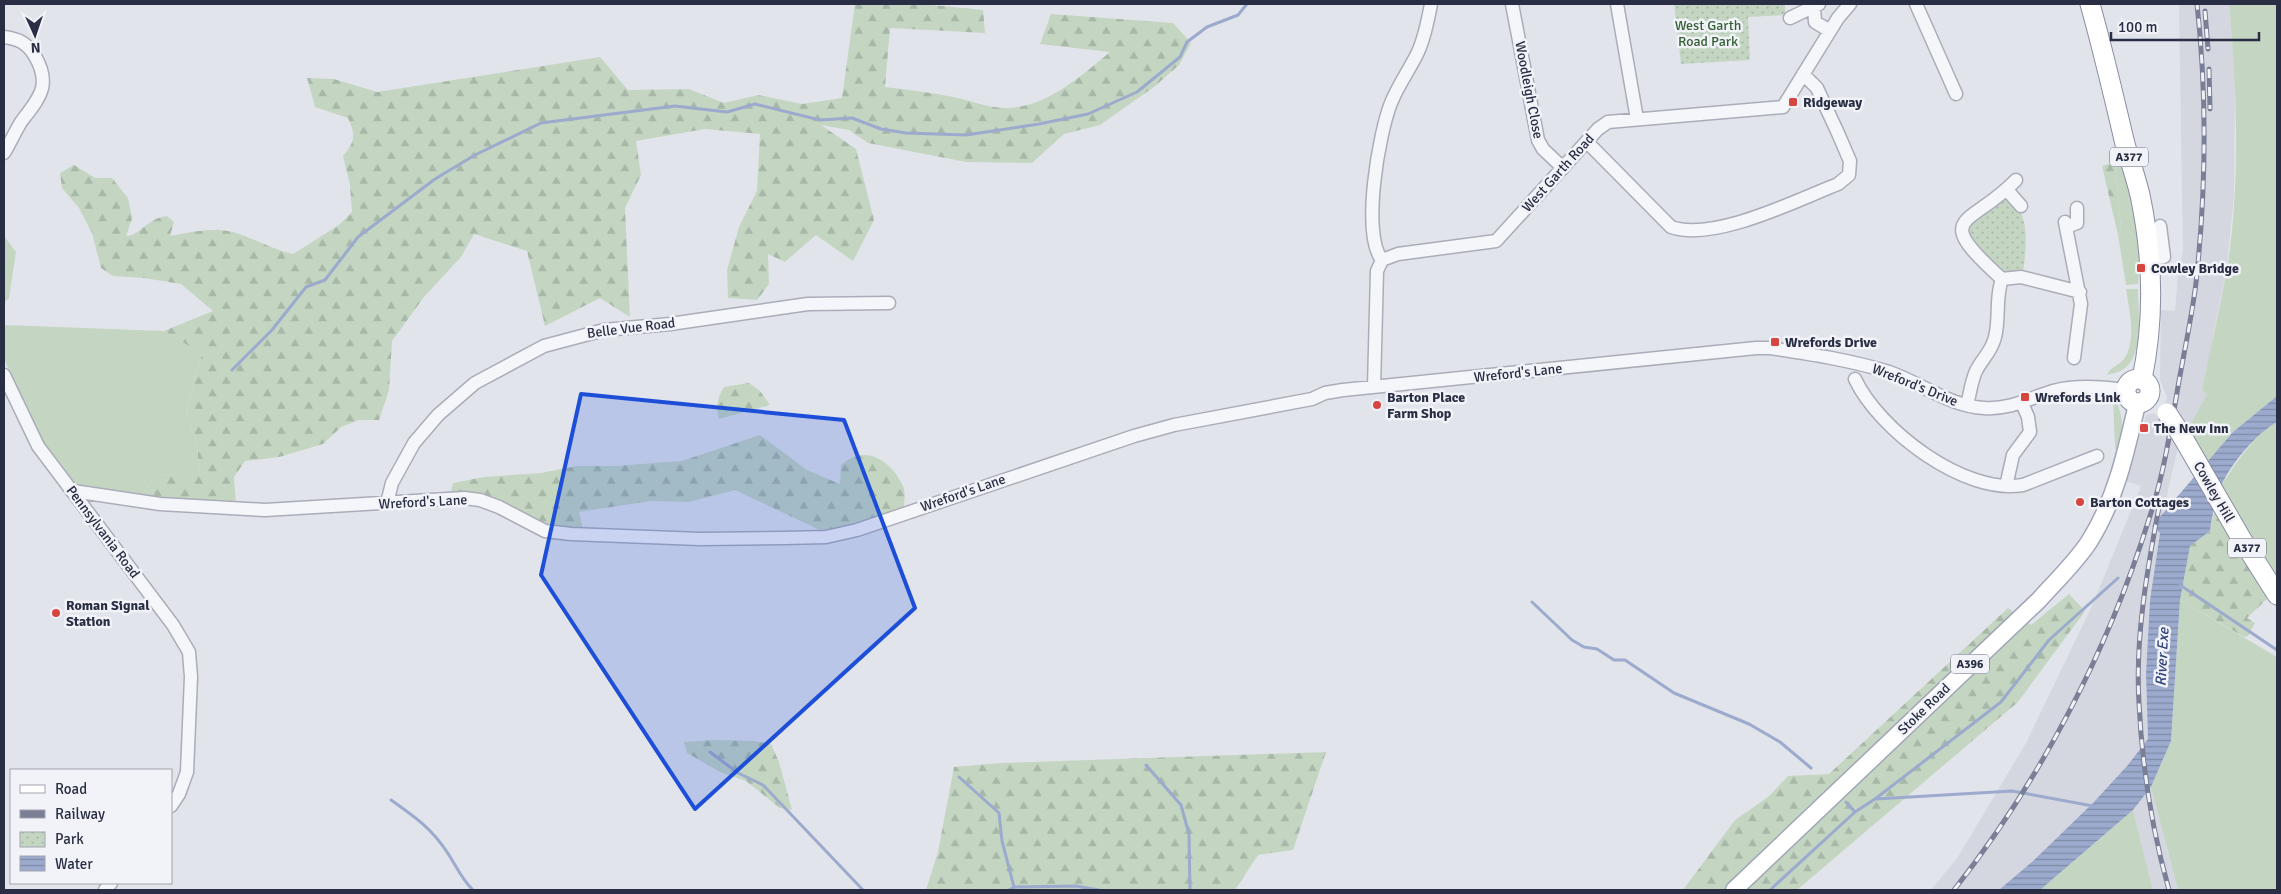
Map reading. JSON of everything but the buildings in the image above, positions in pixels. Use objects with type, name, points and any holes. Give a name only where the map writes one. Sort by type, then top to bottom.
[{"type":"highway","name":"A377","points":[[2090,4],[2140,192],[2151,259],[2150,325],[2138,392]]},
{"type":"highway","name":"Cowley Hill","points":[[2138,392],[2155,400],[2167,413],[2277,595]]},
{"type":"main road","name":"Stoke Road","points":[[1734,890],[2038,600],[2076,559],[2097,528],[2116,487],[2126,454],[2138,392]]},
{"type":"street","points":[[1374,387],[1377,271],[1382,260],[1374,245],[1373,202],[1375,169],[1382,131],[1391,102],[1422,43],[1431,4]]},
{"type":"street","name":"Woodleigh Close","points":[[1512,4],[1538,140],[1543,149],[1563,168]]},
{"type":"street","points":[[1616,4],[1636,118]]},
{"type":"street","name":"West Garth Road","points":[[1382,260],[1398,254],[1496,241],[1587,142],[1608,122],[1636,118],[1783,107],[1830,31],[1850,4]]},
{"type":"street","points":[[1916,4],[1956,94]]},
{"type":"street","points":[[1817,5],[1815,22],[1830,31]]},
{"type":"street","points":[[1790,18],[1817,5]]},
{"type":"street","points":[[4,37],[23,42],[28,46],[42,69],[45,78],[38,101],[20,123],[4,153]]},
{"type":"street","points":[[1587,142],[1671,227],[1679,230],[1696,229],[1744,221],[1838,184],[1849,175],[1850,161],[1817,88],[1804,74]]},
{"type":"street","points":[[2002,279],[1970,248],[1963,238],[1961,229],[1964,221],[2007,190],[2016,180]]},
{"type":"street","points":[[2007,190],[2021,206]]},
{"type":"street","points":[[2074,358],[2081,304],[2065,225],[2077,223],[2077,208]]},
{"type":"street","points":[[2151,259],[2164,257],[2160,226]]},
{"type":"street","points":[[2002,279],[2021,277],[2080,292]]},
{"type":"street","points":[[1968,406],[1971,384],[1977,369],[1992,349],[1995,338],[1997,296],[2002,279]]},
{"type":"street","name":"Belle Vue Road","points":[[386,503],[392,483],[414,443],[438,414],[475,383],[544,346],[604,330],[670,324],[798,305],[830,302],[889,303]]},
{"type":"street","name":"Wreford's Lane","points":[[73,491],[160,504],[266,510],[464,498],[480,500],[499,506],[545,531],[571,534],[700,539],[826,537],[857,530],[1134,436],[1174,425],[1312,399],[1325,394],[1374,387],[1756,348],[1770,348],[1852,361]]},
{"type":"street","name":"Wreford's Drive","points":[[1852,361],[1905,378],[1947,399],[1968,406],[1994,408],[2022,403],[2056,390],[2076,388],[2138,392]]},
{"type":"street","name":"Pennsylvania Road","points":[[4,375],[38,446],[73,491],[110,545],[173,625],[189,652],[190,725],[187,772],[179,794],[172,804]]},
{"type":"street","points":[[1855,379],[1859,388],[1887,424],[1916,448],[1947,467],[1983,484],[2023,486],[2097,456]]},
{"type":"street","points":[[2006,486],[2013,455],[2030,432],[2028,417],[2022,403]]},
{"type":"highlighted area","points":[[581,394],[844,420],[915,608],[695,809],[541,575]]},
{"type":"shaded area","points":[[2179,4],[2229,4],[2235,71],[2234,197],[2226,272],[2213,336],[2207,394],[2188,429],[2183,426],[2162,516],[2153,526],[2160,533],[2150,600],[2146,674],[2148,739],[2127,766],[2093,803],[2033,861],[1999,890],[1931,890],[1958,857],[2026,743],[2092,606],[2141,486],[2125,481],[2146,415],[2153,413],[2161,417],[2167,397],[2160,380],[2161,310],[2175,311],[2178,274],[2183,250]]},
{"type":"shaded area","points":[[2151,787],[2178,890],[2153,890],[2133,810]]},
{"type":"green space","points":[[855,4],[921,4],[983,10],[985,33],[890,28],[885,87],[958,98],[1001,108],[1022,106],[1050,96],[1063,89],[1110,52],[1040,44],[1051,14],[1173,23],[1191,43],[1179,65],[1154,87],[1100,125],[1064,134],[1032,163],[966,162],[868,143],[849,130],[821,125],[856,149],[874,220],[853,261],[816,235],[785,262],[768,254],[769,284],[757,300],[728,298],[727,270],[739,227],[757,191],[760,134],[705,129],[636,141],[641,175],[625,208],[630,317],[600,298],[545,326],[527,251],[474,234],[461,257],[424,297],[392,341],[389,390],[379,420],[359,420],[341,427],[323,444],[279,457],[245,461],[234,477],[236,504],[140,499],[155,475],[199,473],[197,443],[186,411],[202,354],[164,331],[213,311],[181,284],[144,278],[113,276],[101,268],[92,233],[79,208],[62,188],[60,173],[74,165],[95,178],[112,178],[128,198],[132,219],[126,236],[136,233],[160,217],[167,216],[174,222],[170,236],[202,231],[218,230],[233,232],[293,254],[339,225],[352,212],[350,185],[343,156],[350,147],[353,138],[351,124],[348,118],[315,107],[307,78],[334,79],[377,92],[600,57],[628,90],[689,89],[724,103],[758,95],[802,104],[842,98]]},
{"type":"green space","name":"West Garth Road Park","points":[[1674,4],[1785,4],[1785,15],[1748,17],[1750,60],[1681,64]]},
{"type":"green space","points":[[2229,4],[2277,4],[2277,396],[2233,432],[2207,465],[2188,429],[2207,394],[2202,390],[2231,242],[2236,174],[2236,104]]},
{"type":"green space","points":[[2121,161],[2132,196],[2141,247],[2138,284],[2126,285],[2118,235],[2121,230],[2115,162]]},
{"type":"green space","points":[[2115,162],[2121,230],[2118,235],[2102,166]]},
{"type":"green space","points":[[2002,198],[2012,202],[2019,209],[2023,218],[2026,241],[2023,272],[2001,273],[1975,250],[1966,226]]},
{"type":"green space","points":[[4,236],[16,252],[9,298],[4,303]]},
{"type":"green space","points":[[2126,289],[2138,289],[2138,342],[2131,361],[2125,368],[2107,375],[2110,370],[2124,359],[2130,343],[2131,325]]},
{"type":"green space","points":[[4,325],[164,331],[202,354],[186,411],[197,443],[199,474],[155,475],[140,499],[78,489],[46,448],[12,378],[4,358]]},
{"type":"green space","points":[[749,383],[760,391],[770,405],[719,419],[718,403],[724,387]]},
{"type":"green space","points":[[2113,401],[2117,403],[2122,421],[2119,451],[2116,451],[2115,445]]},
{"type":"green space","points":[[2277,422],[2277,576],[2221,486],[2239,459],[2260,435]]},
{"type":"green space","points":[[760,435],[807,470],[840,484],[841,465],[850,459],[859,455],[868,455],[884,462],[892,469],[904,488],[904,509],[826,533],[735,490],[689,502],[651,501],[579,512],[583,529],[553,528],[450,496],[453,483],[484,477],[541,473],[576,466],[615,466],[682,461]]},
{"type":"green space","points":[[2215,507],[2270,596],[2247,618],[2255,623],[2248,636],[2244,637],[2180,600],[2190,546],[2210,531]]},
{"type":"green space","points":[[2069,594],[2085,611],[2018,702],[1797,890],[1683,890],[1735,820],[1768,797],[1788,776],[1829,774],[2008,608],[2031,625]]},
{"type":"green space","points":[[2180,600],[2277,657],[2277,890],[2178,890],[2151,787],[2171,741]]},
{"type":"green space","points":[[714,740],[755,741],[771,744],[779,762],[792,810],[780,808],[746,781],[720,772],[687,753],[684,742]]},
{"type":"green space","points":[[1326,752],[1293,850],[1258,855],[1235,890],[926,890],[938,852],[954,767],[1001,763]]},
{"type":"green space","points":[[2133,810],[2153,890],[2040,890]]},
{"type":"water","name":"River Exe","points":[[2277,396],[2277,422],[2261,434],[2245,450],[2231,468],[2217,497],[2210,531],[2190,546],[2180,600],[2171,741],[2151,787],[2133,810],[2040,890],[1999,890],[2033,861],[2093,803],[2127,766],[2148,739],[2146,674],[2150,600],[2160,533],[2152,526],[2233,432]]},
{"type":"waterway","points":[[232,370],[272,330],[306,287],[325,280],[358,237],[435,179],[475,155],[541,123],[675,106],[727,112],[755,104],[820,120],[852,118],[881,129],[906,133],[966,135],[1039,124],[1088,114],[1137,92],[1180,57],[1187,42],[1207,27],[1238,15],[1247,4]]},
{"type":"waterway","points":[[1770,890],[1855,812],[1875,799],[2001,702],[2049,640],[2118,578]]},
{"type":"waterway","points":[[2180,585],[2277,650]]},
{"type":"waterway","points":[[1532,602],[1572,640],[1584,647],[1597,649],[1614,660],[1625,660],[1674,693],[1749,724],[1780,742],[1811,768]]},
{"type":"waterway","points":[[710,752],[738,773],[763,785],[863,890]]},
{"type":"waterway","points":[[1146,765],[1181,805],[1189,834],[1190,890]]},
{"type":"waterway","points":[[959,777],[999,813],[1002,841],[1014,887]]},
{"type":"waterway","points":[[1876,799],[2012,791],[2093,806]]},
{"type":"waterway","points":[[391,800],[429,829],[473,890]]},
{"type":"waterway","points":[[1846,802],[1855,812]]},
{"type":"waterway","points":[[1009,890],[1014,887],[1076,886],[1099,890]]},
{"type":"railway","points":[[1954,890],[2015,805],[2043,760],[2092,666],[2132,568],[2159,485],[2167,450],[2196,283],[2202,213],[2204,108],[2197,4]]},
{"type":"railway","points":[[2205,11],[2208,49]]},
{"type":"railway","points":[[2209,69],[2210,109]]},
{"type":"railway","points":[[2159,507],[2150,555],[2140,629],[2138,679],[2145,774],[2169,890]]},
{"type":"place","name":"Ridgeway","points":[[1793,102]]},
{"type":"place","name":"Cowley Bridge","points":[[2141,268]]},
{"type":"place","name":"Wrefords Drive","points":[[1775,342]]},
{"type":"place","name":"Wrefords Link","points":[[2025,397]]},
{"type":"place","name":"Barton Place Farm Shop","points":[[1377,405]]},
{"type":"place","name":"The New Inn","points":[[2144,428]]},
{"type":"place","name":"Barton Cottages","points":[[2080,502]]},
{"type":"place","name":"Roman Signal Station","points":[[56,613]]}]
